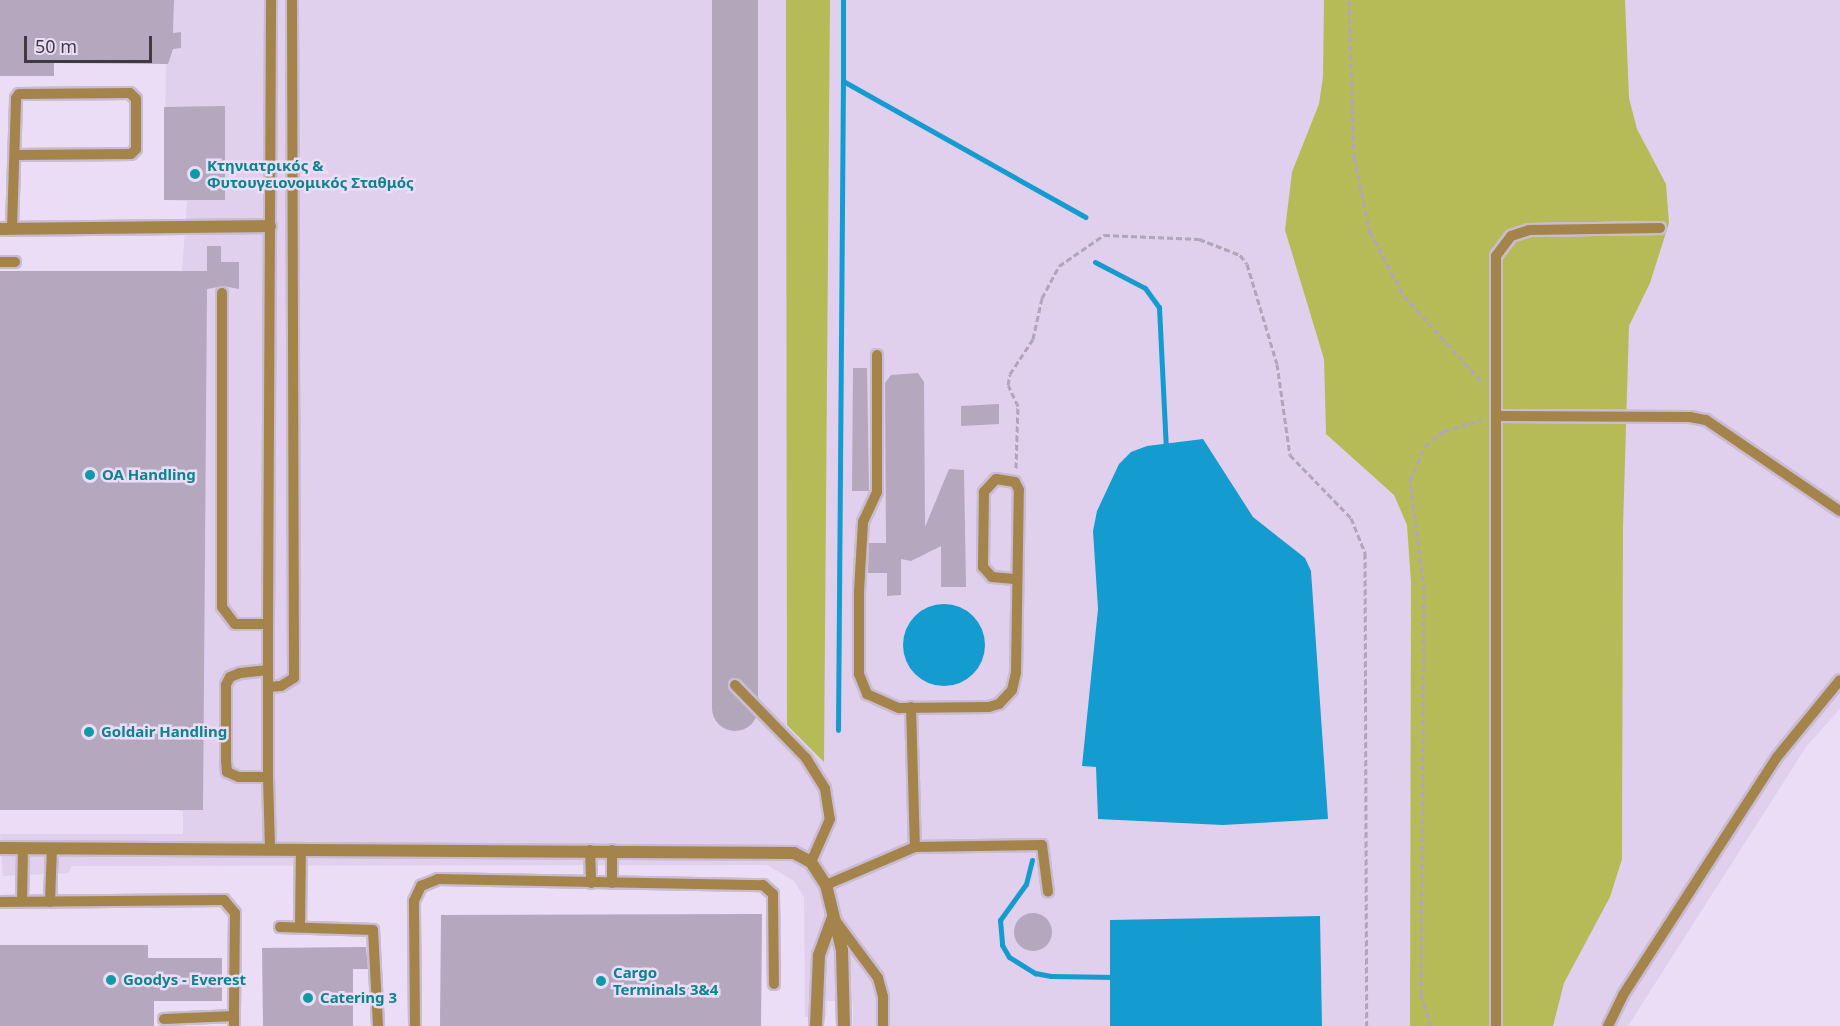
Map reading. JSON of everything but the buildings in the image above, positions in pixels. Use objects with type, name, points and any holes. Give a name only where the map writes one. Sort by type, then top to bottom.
[{"type":"street","points":[[6,229],[270,226]]},
{"type":"street","points":[[0,848],[781,851],[811,862],[826,885],[842,950],[844,1026]]},
{"type":"street","points":[[816,1026],[819,955],[833,917]]},
{"type":"lane","points":[[270,850],[268,624],[271,0]]},
{"type":"lane","points":[[268,687],[282,686],[294,678],[292,0]]},
{"type":"lane","points":[[6,229],[16,154],[16,98],[24,91],[130,93],[136,99],[136,149],[131,154],[16,154]]},
{"type":"lane","points":[[1496,1026],[1497,391],[1495,266],[1505,241],[1529,230],[1660,228]]},
{"type":"lane","points":[[0,261],[15,262]]},
{"type":"lane","points":[[222,293],[222,607],[235,624],[268,624]]},
{"type":"lane","points":[[877,355],[877,492],[863,522],[859,674],[867,694],[874,700],[899,708],[989,707],[1007,698],[1015,681],[1020,490],[1015,482],[996,479],[984,492],[983,567],[992,577],[1017,579]]},
{"type":"lane","points":[[1496,416],[1690,417],[1706,420],[1840,511]]},
{"type":"lane","points":[[268,670],[240,673],[230,677],[226,685],[227,772],[239,777],[268,777]]},
{"type":"lane","points":[[1608,1026],[1623,995],[1777,757],[1840,680]]},
{"type":"lane","points":[[735,685],[806,758],[825,789],[830,819],[811,862]]},
{"type":"lane","points":[[911,707],[915,847]]},
{"type":"lane","points":[[826,885],[915,847],[1042,845],[1048,892]]},
{"type":"lane","points":[[22,902],[23,848]]},
{"type":"lane","points":[[50,902],[52,848]]},
{"type":"lane","points":[[300,927],[301,849]]},
{"type":"lane","points":[[612,849],[612,883]]},
{"type":"lane","points":[[590,850],[591,883]]},
{"type":"lane","points":[[415,1025],[414,901],[421,886],[438,879],[763,885],[770,888],[774,984]]},
{"type":"lane","points":[[0,902],[224,900],[236,913],[234,1021],[164,1019]]},
{"type":"lane","points":[[833,917],[878,978],[883,997],[884,1026]]},
{"type":"lane","points":[[280,927],[374,930],[378,1026]]},
{"type":"path","points":[[1349,0],[1354,158],[1370,232],[1385,265],[1430,328],[1479,379],[1497,391]]},
{"type":"path","points":[[1015,482],[1018,406],[1008,385],[1010,374],[1033,339],[1042,298],[1059,266],[1104,235],[1199,239],[1240,255],[1247,264],[1277,364],[1290,455],[1351,518],[1365,553],[1367,1026]]},
{"type":"path","points":[[1431,1026],[1421,995],[1424,590],[1410,480],[1425,446],[1444,431],[1496,416]]},
{"type":"shaded area","points":[[174,0],[1840,0],[1840,709],[1806,747],[1628,1026],[853,1026],[853,1001],[827,1001],[826,1017],[805,1017],[804,897],[794,881],[767,865],[72,866],[68,873],[3,876],[0,834],[183,834],[183,811],[178,811],[182,271],[187,201],[164,200],[166,64],[173,49],[181,48],[173,33]]},
{"type":"green space","points":[[786,0],[830,0],[824,762],[787,725]]},
{"type":"green space","points":[[1324,0],[1625,0],[1629,98],[1637,129],[1666,184],[1669,223],[1650,283],[1629,326],[1623,528],[1622,859],[1610,897],[1564,983],[1553,1026],[1410,1026],[1411,583],[1407,525],[1394,495],[1326,434],[1324,359],[1285,230],[1292,172],[1319,104],[1323,77]]},
{"type":"water","points":[[1203,439],[1253,517],[1305,558],[1311,571],[1328,819],[1223,825],[1098,819],[1096,767],[1082,766],[1098,609],[1093,531],[1097,511],[1119,464],[1131,452],[1147,446]]},
{"type":"water","points":[[944,604],[960,607],[973,616],[982,629],[985,645],[982,661],[973,674],[960,683],[944,686],[928,683],[915,674],[906,661],[903,645],[906,629],[915,616],[928,607]]},
{"type":"water","points":[[1320,916],[1322,1026],[1110,1026],[1110,920]]},
{"type":"waterway","points":[[843,0],[843,81],[1085,217]]},
{"type":"waterway","points":[[838,730],[843,81]]},
{"type":"waterway","points":[[1095,262],[1145,288],[1159,307],[1166,450]]},
{"type":"waterway","points":[[1032,860],[1026,884],[1000,920],[1002,945],[1009,957],[1035,973],[1051,976],[1115,977]]},
{"type":"taxiway","points":[[735,0],[735,708]]},
{"type":"place","name":"Κτηνιατρικός & Φυτουγειονομικός Σταθμός","points":[[195,174]]},
{"type":"place","name":"OA Handling","points":[[90,475]]},
{"type":"place","name":"Goldair Handling","points":[[89,732]]},
{"type":"place","name":"Goodys - Everest","points":[[111,980]]},
{"type":"place","name":"Cargo Terminals 3&4","points":[[601,981]]},
{"type":"place","name":"Catering 3","points":[[308,998]]}]
